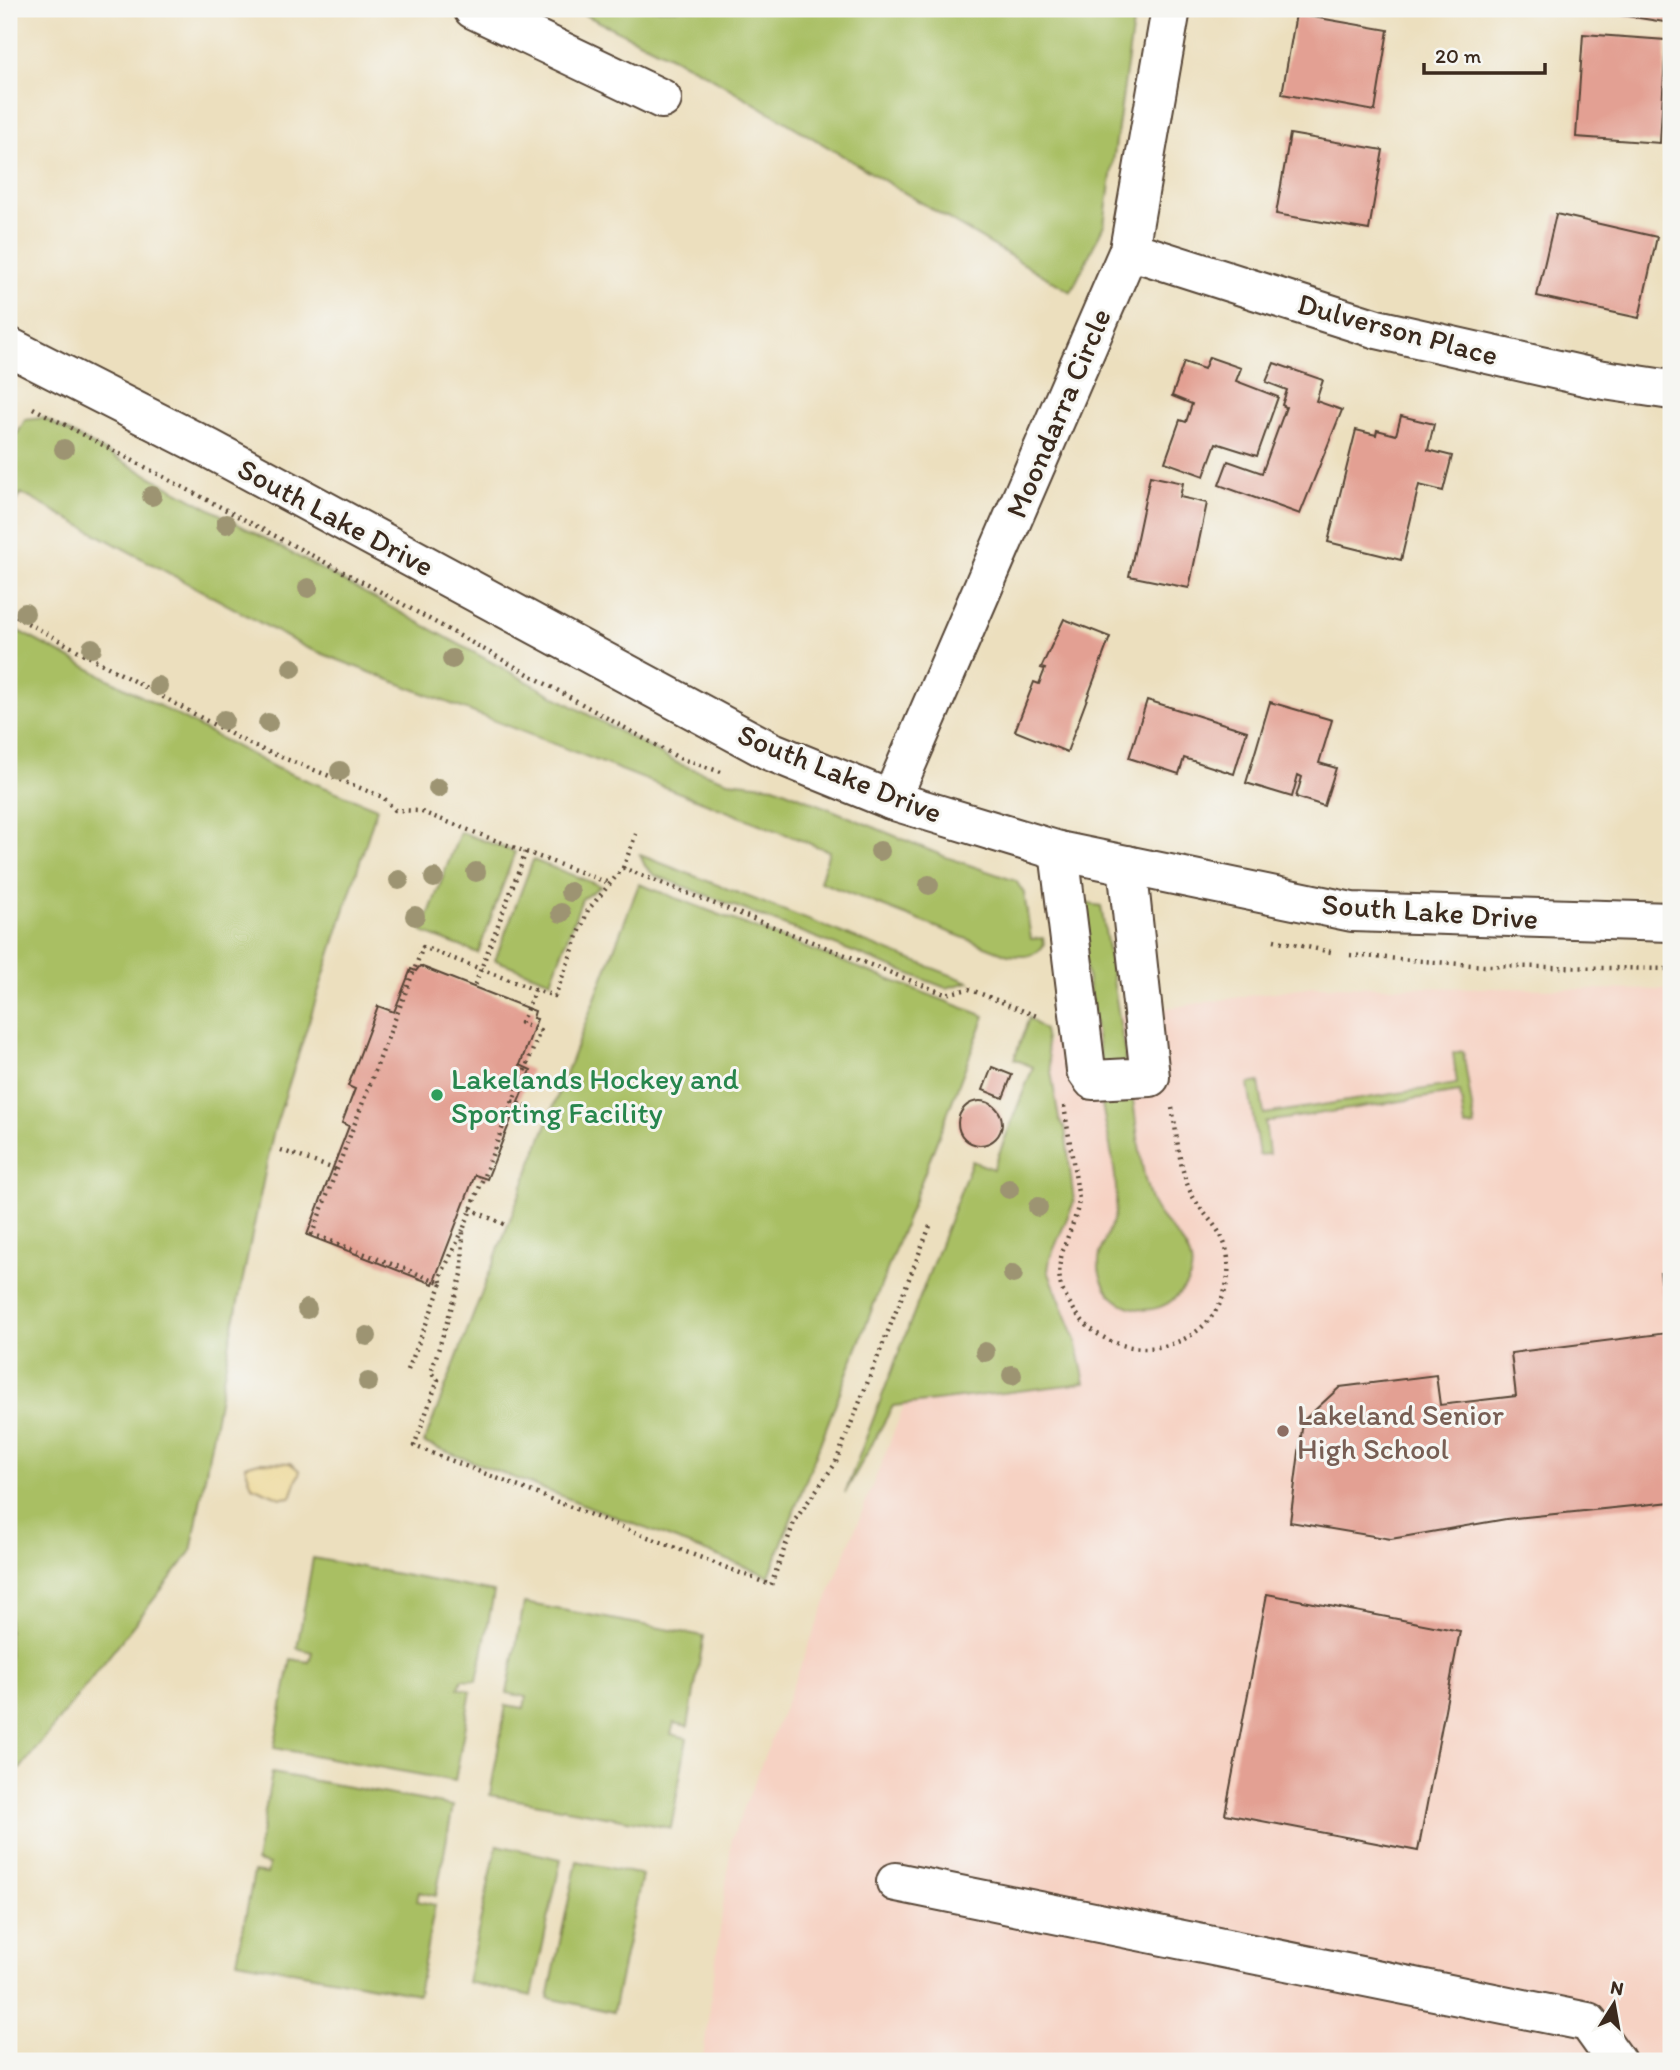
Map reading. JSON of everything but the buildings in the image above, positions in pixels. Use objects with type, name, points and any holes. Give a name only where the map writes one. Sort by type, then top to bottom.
[{"type":"street","points":[[473,9],[662,99]]},
{"type":"street","name":"Moondarra Circle","points":[[891,800],[1129,250],[1171,9]]},
{"type":"street","name":"Dulverson Place","points":[[1129,250],[1377,329],[1598,379],[1671,390]]},
{"type":"street","name":"South Lake Drive","points":[[9,347],[210,449],[770,751],[891,800],[1059,851],[1352,912],[1671,922]]},
{"type":"street","points":[[1059,851],[1086,1070],[1093,1080],[1150,1077],[1127,865]]},
{"type":"street","points":[[895,1882],[1588,2022],[1616,2061]]},
{"type":"path","points":[[9,613],[253,746],[383,797],[395,810],[419,811],[609,883]]},
{"type":"path","points":[[442,1283],[312,1234],[423,947],[555,996],[588,910],[623,869],[636,834]]},
{"type":"path","points":[[474,987],[526,852]]},
{"type":"path","points":[[623,869],[945,994],[969,989],[1047,1020]]},
{"type":"path","points":[[1263,936],[1295,946],[1364,957],[1483,966],[1671,969]]},
{"type":"path","points":[[408,1370],[442,1283],[440,1277],[463,1230],[540,1031],[521,1023],[535,990]]},
{"type":"path","points":[[1062,1095],[1079,1199],[1058,1262],[1061,1288],[1078,1318],[1099,1338],[1122,1346],[1146,1349],[1170,1346],[1194,1333],[1211,1317],[1228,1277],[1228,1254],[1220,1230],[1188,1188],[1171,1101]]},
{"type":"path","points":[[512,1101],[550,1117]]},
{"type":"path","points":[[281,1150],[337,1170]]},
{"type":"path","points":[[470,1209],[508,1226]]},
{"type":"path","points":[[463,1230],[462,1274],[431,1373],[438,1380],[414,1446],[771,1585],[796,1520],[835,1464],[930,1226]]},
{"type":"shaded area","name":"Lakeland Senior High School","points":[[1313,986],[1671,990],[1671,2061],[705,2061],[703,2058],[732,1838],[1056,1025]]},
{"type":"green space","points":[[573,9],[1135,9],[1104,225],[1071,292],[702,72]]},
{"type":"green space","points":[[43,418],[679,764],[728,781],[774,786],[946,857],[1016,881],[1024,893],[1031,939],[1043,938],[1044,945],[1032,954],[1008,955],[820,882],[829,851],[305,647],[21,493],[9,515],[9,449],[25,420]]},
{"type":"green space","points":[[9,626],[276,768],[377,808],[273,1134],[231,1336],[191,1552],[20,1769],[9,1769]]},
{"type":"green space","points":[[460,832],[515,852],[478,953],[422,932]]},
{"type":"green space","points":[[640,855],[969,982],[946,988],[654,875],[645,866]]},
{"type":"green space","points":[[533,860],[601,886],[582,899],[551,981],[495,960]]},
{"type":"green space","points":[[639,884],[985,1016],[769,1576],[424,1443]]},
{"type":"green space","points":[[1075,902],[1101,906],[1125,1054],[1125,1062],[1102,1068]]},
{"type":"green space","points":[[1029,1018],[1044,1030],[1059,1119],[1065,1128],[1074,1202],[1050,1258],[1048,1271],[1076,1340],[1085,1383],[893,1406],[845,1493],[972,1161],[993,1169],[1033,1067],[1014,1059]]},
{"type":"green space","points":[[1463,1051],[1475,1126],[1465,1127],[1460,1092],[1265,1122],[1269,1154],[1259,1155],[1248,1084],[1259,1082],[1264,1114],[1457,1084],[1453,1053]]},
{"type":"green space","points":[[1133,1100],[1142,1163],[1151,1200],[1183,1244],[1192,1268],[1188,1281],[1177,1296],[1169,1303],[1149,1310],[1127,1306],[1110,1294],[1104,1286],[1099,1266],[1103,1244],[1116,1210],[1114,1167],[1102,1104]]},
{"type":"green space","points":[[313,1558],[494,1592],[477,1681],[462,1679],[459,1688],[471,1691],[455,1781],[274,1748],[291,1659],[309,1662],[312,1652],[297,1648]]},
{"type":"green space","points":[[524,1603],[704,1636],[688,1726],[674,1723],[671,1734],[687,1738],[671,1828],[490,1795],[506,1705],[524,1708],[526,1697],[507,1693]]},
{"type":"green space","points":[[272,1773],[453,1806],[436,1896],[419,1892],[417,1901],[435,1905],[418,1994],[237,1961],[254,1872],[267,1874],[269,1865],[256,1862]]},
{"type":"green space","points":[[497,1845],[561,1859],[532,1996],[467,1982]]},
{"type":"green space","points":[[577,1861],[642,1875],[613,2012],[548,1998]]},
{"type":"sand","points":[[259,1462],[290,1463],[300,1471],[291,1497],[281,1498],[252,1486],[245,1466]]},
{"type":"place","name":"Lakelands Hockey and Sporting Facility","points":[[437,1095]]},
{"type":"place","name":"Lakeland Senior High School","points":[[1283,1431]]}]
